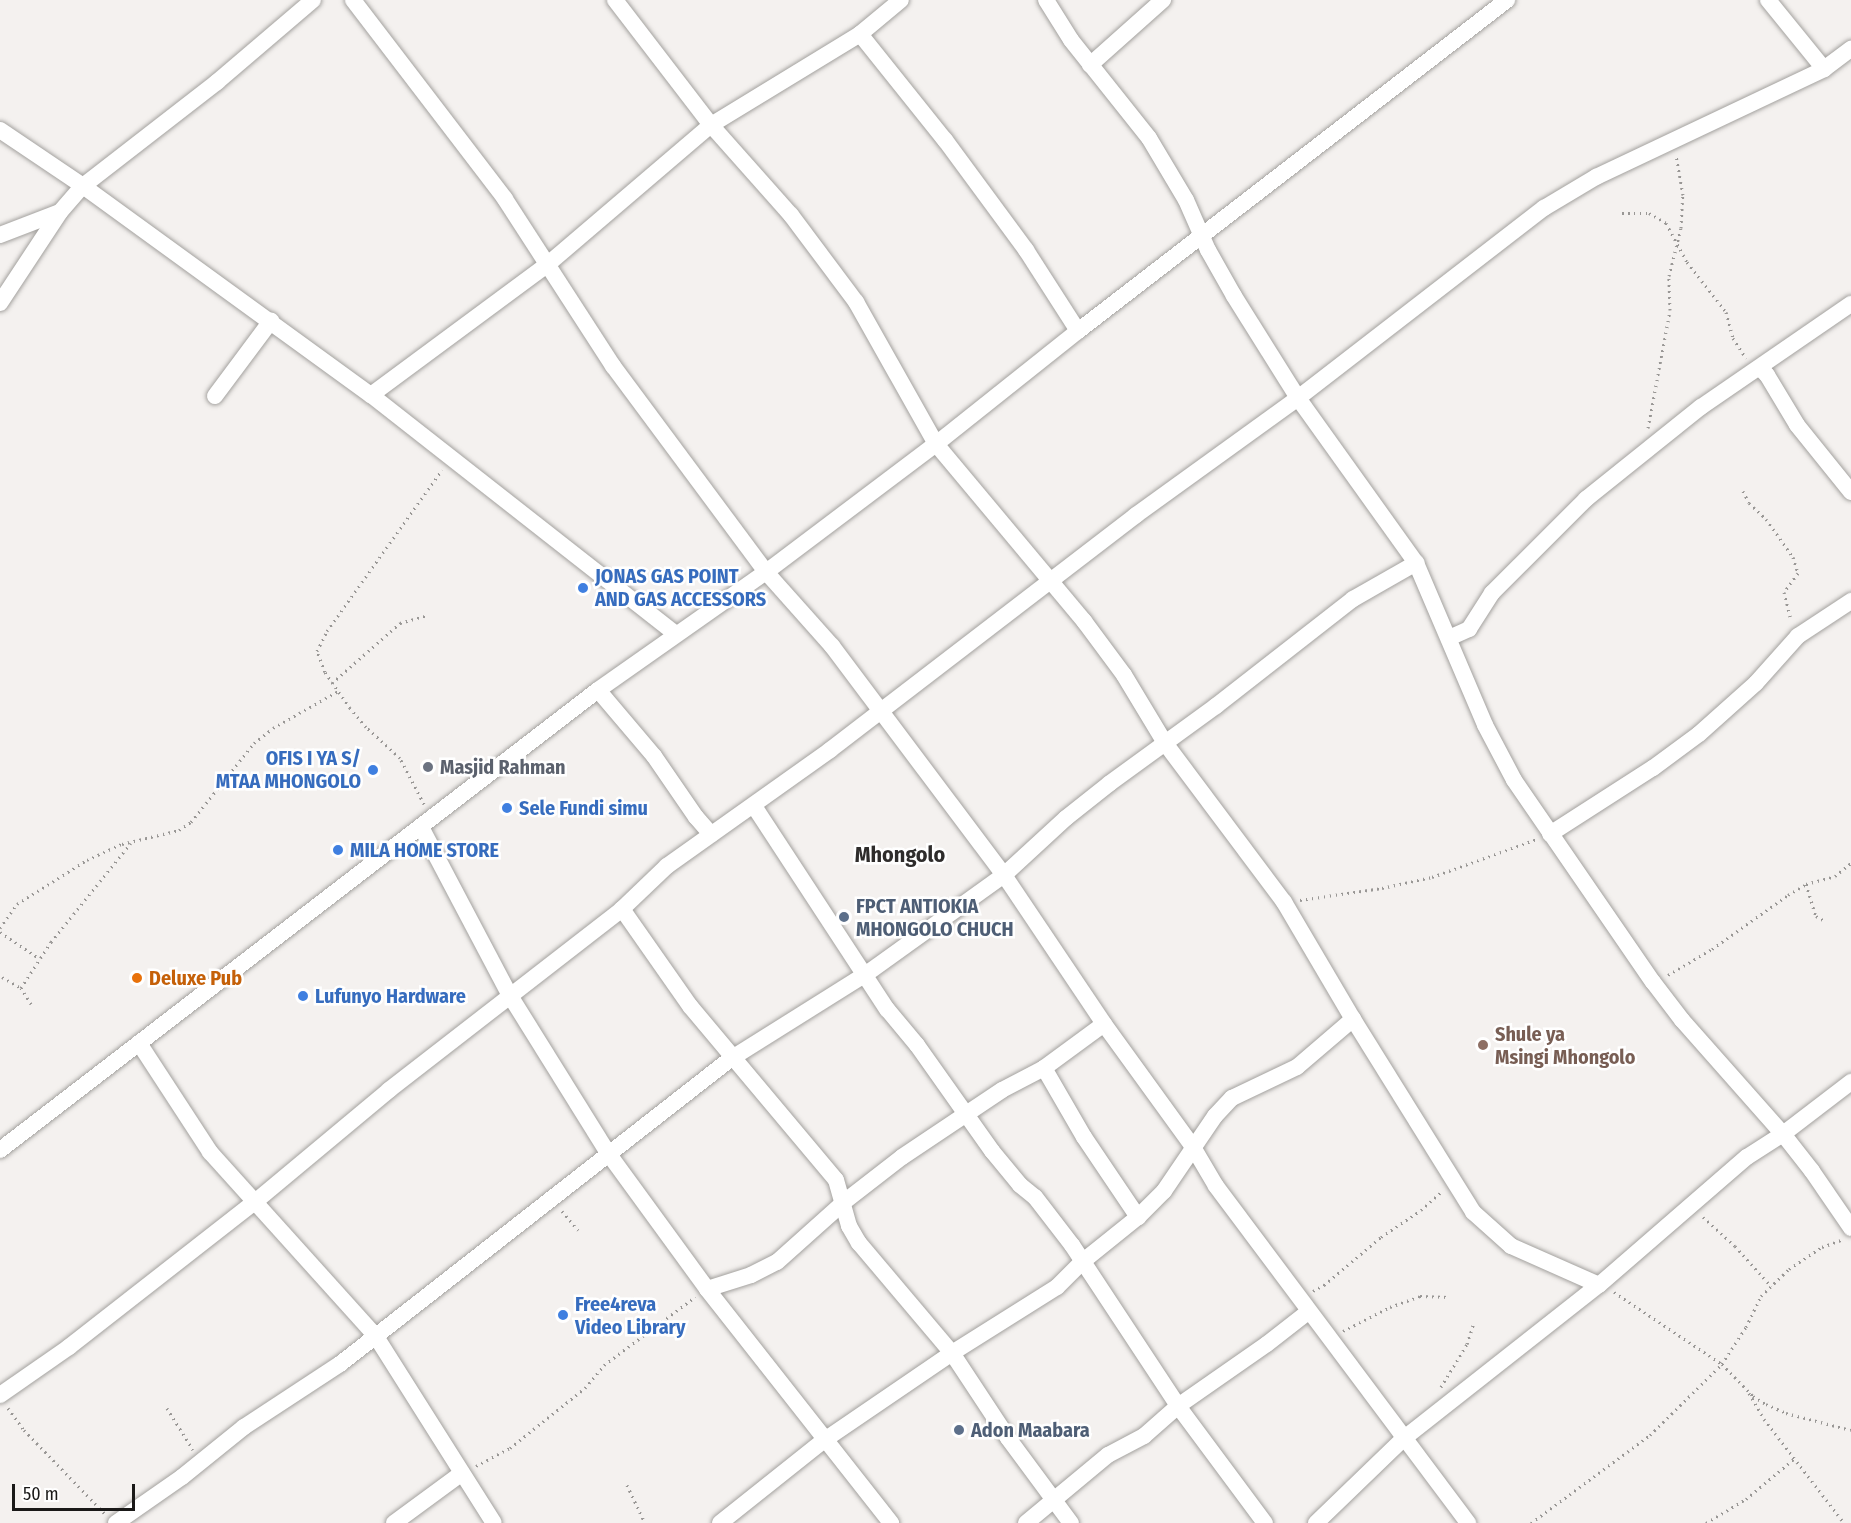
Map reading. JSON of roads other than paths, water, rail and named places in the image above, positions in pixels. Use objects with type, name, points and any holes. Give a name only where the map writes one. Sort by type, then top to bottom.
[{"type":"street","points":[[0,303],[60,212],[83,186],[217,82],[313,0]]},
{"type":"street","points":[[353,0],[505,199],[613,366],[766,572],[832,646],[1004,875],[1104,1024],[1193,1147],[1216,1186],[1303,1306],[1468,1523]]},
{"type":"street","points":[[615,0],[711,125],[791,215],[856,302],[936,444],[1124,675],[1165,743],[1284,902],[1353,1019],[1473,1212],[1511,1246],[1599,1285]]},
{"type":"street","points":[[371,395],[547,265],[711,125],[860,34],[901,0]]},
{"type":"street","points":[[1046,0],[1090,65],[1149,138],[1186,200],[1234,296],[1298,398],[1416,563],[1485,725],[1514,780],[1653,982],[1682,1020],[1783,1134],[1818,1179],[1851,1228]]},
{"type":"street","points":[[1090,65],[1163,0]]},
{"type":"street","points":[[0,1150],[598,690],[766,572],[936,444],[1078,331],[1507,0]]},
{"type":"street","points":[[1768,0],[1824,69]]},
{"type":"street","points":[[860,34],[924,112],[1026,250],[1078,331]]},
{"type":"street","points":[[3,1400],[256,1201],[509,994],[622,909],[667,866],[754,806],[1136,515],[1298,398],[1544,208],[1596,177],[1824,69],[1851,49]]},
{"type":"street","points":[[0,130],[83,186],[371,395],[676,634]]},
{"type":"street","points":[[0,235],[60,212]]},
{"type":"street","points":[[1449,638],[1469,629],[1492,593],[1586,499],[1693,412],[1851,304]]},
{"type":"street","points":[[215,396],[271,321]]},
{"type":"street","points":[[1760,368],[1797,425],[1851,492]]},
{"type":"street","points":[[111,1519],[200,1462],[243,1427],[340,1364],[732,1058],[866,974],[1004,875],[1066,818],[1353,599],[1416,563]]},
{"type":"street","points":[[1550,834],[1653,768],[1719,718],[1756,683],[1798,636],[1851,601]]},
{"type":"street","points":[[598,690],[654,756],[696,817],[711,834]]},
{"type":"street","points":[[754,806],[887,1009],[917,1045],[1007,1170],[1035,1197],[1082,1262],[1178,1406],[1265,1523]]},
{"type":"street","points":[[425,823],[509,994],[608,1153],[707,1289],[824,1441],[891,1523]]},
{"type":"street","points":[[622,909],[683,997],[732,1058],[764,1091],[836,1180],[849,1226],[859,1243],[952,1353],[1008,1438],[1071,1523]]},
{"type":"street","points":[[720,1523],[824,1441],[952,1353],[1057,1287],[1082,1262],[1138,1217],[1164,1191],[1215,1116],[1232,1098],[1297,1067],[1353,1019]]},
{"type":"street","points":[[707,1289],[751,1275],[777,1262],[844,1202],[902,1157],[1002,1090],[1044,1068],[1104,1024]]},
{"type":"street","points":[[139,1043],[210,1152],[375,1335],[494,1523]]},
{"type":"street","points":[[1044,1068],[1084,1137],[1138,1217]]},
{"type":"street","points":[[1316,1523],[1403,1439],[1599,1285],[1747,1157],[1783,1134],[1851,1082]]},
{"type":"street","points":[[1026,1523],[1108,1455],[1144,1436],[1178,1406],[1267,1344],[1303,1306]]},
{"type":"street","points":[[394,1523],[462,1473]]},
{"type":"place","name":"JONAS GAS POINT AND GAS ACCESSORS","points":[[583,588]]},
{"type":"place","name":"Masjid Rahman","points":[[428,767]]},
{"type":"place","name":"OFIS I YA S/ MTAA MHONGOLO","points":[[373,770]]},
{"type":"place","name":"Sele Fundi simu","points":[[507,808]]},
{"type":"place","name":"MILA HOME STORE","points":[[338,850]]},
{"type":"place","name":"FPCT ANTIOKIA MHONGOLO CHUCH","points":[[844,917]]},
{"type":"place","name":"Deluxe Pub","points":[[137,978]]},
{"type":"place","name":"Lufunyo Hardware","points":[[303,996]]},
{"type":"place","name":"Shule ya Msingi Mhongolo","points":[[1483,1045]]},
{"type":"place","name":"Free4reva Video Library","points":[[563,1315]]},
{"type":"place","name":"Adon Maabara","points":[[959,1430]]},
{"type":"district","name":"Mhongolo","points":[[900,855]]}]
